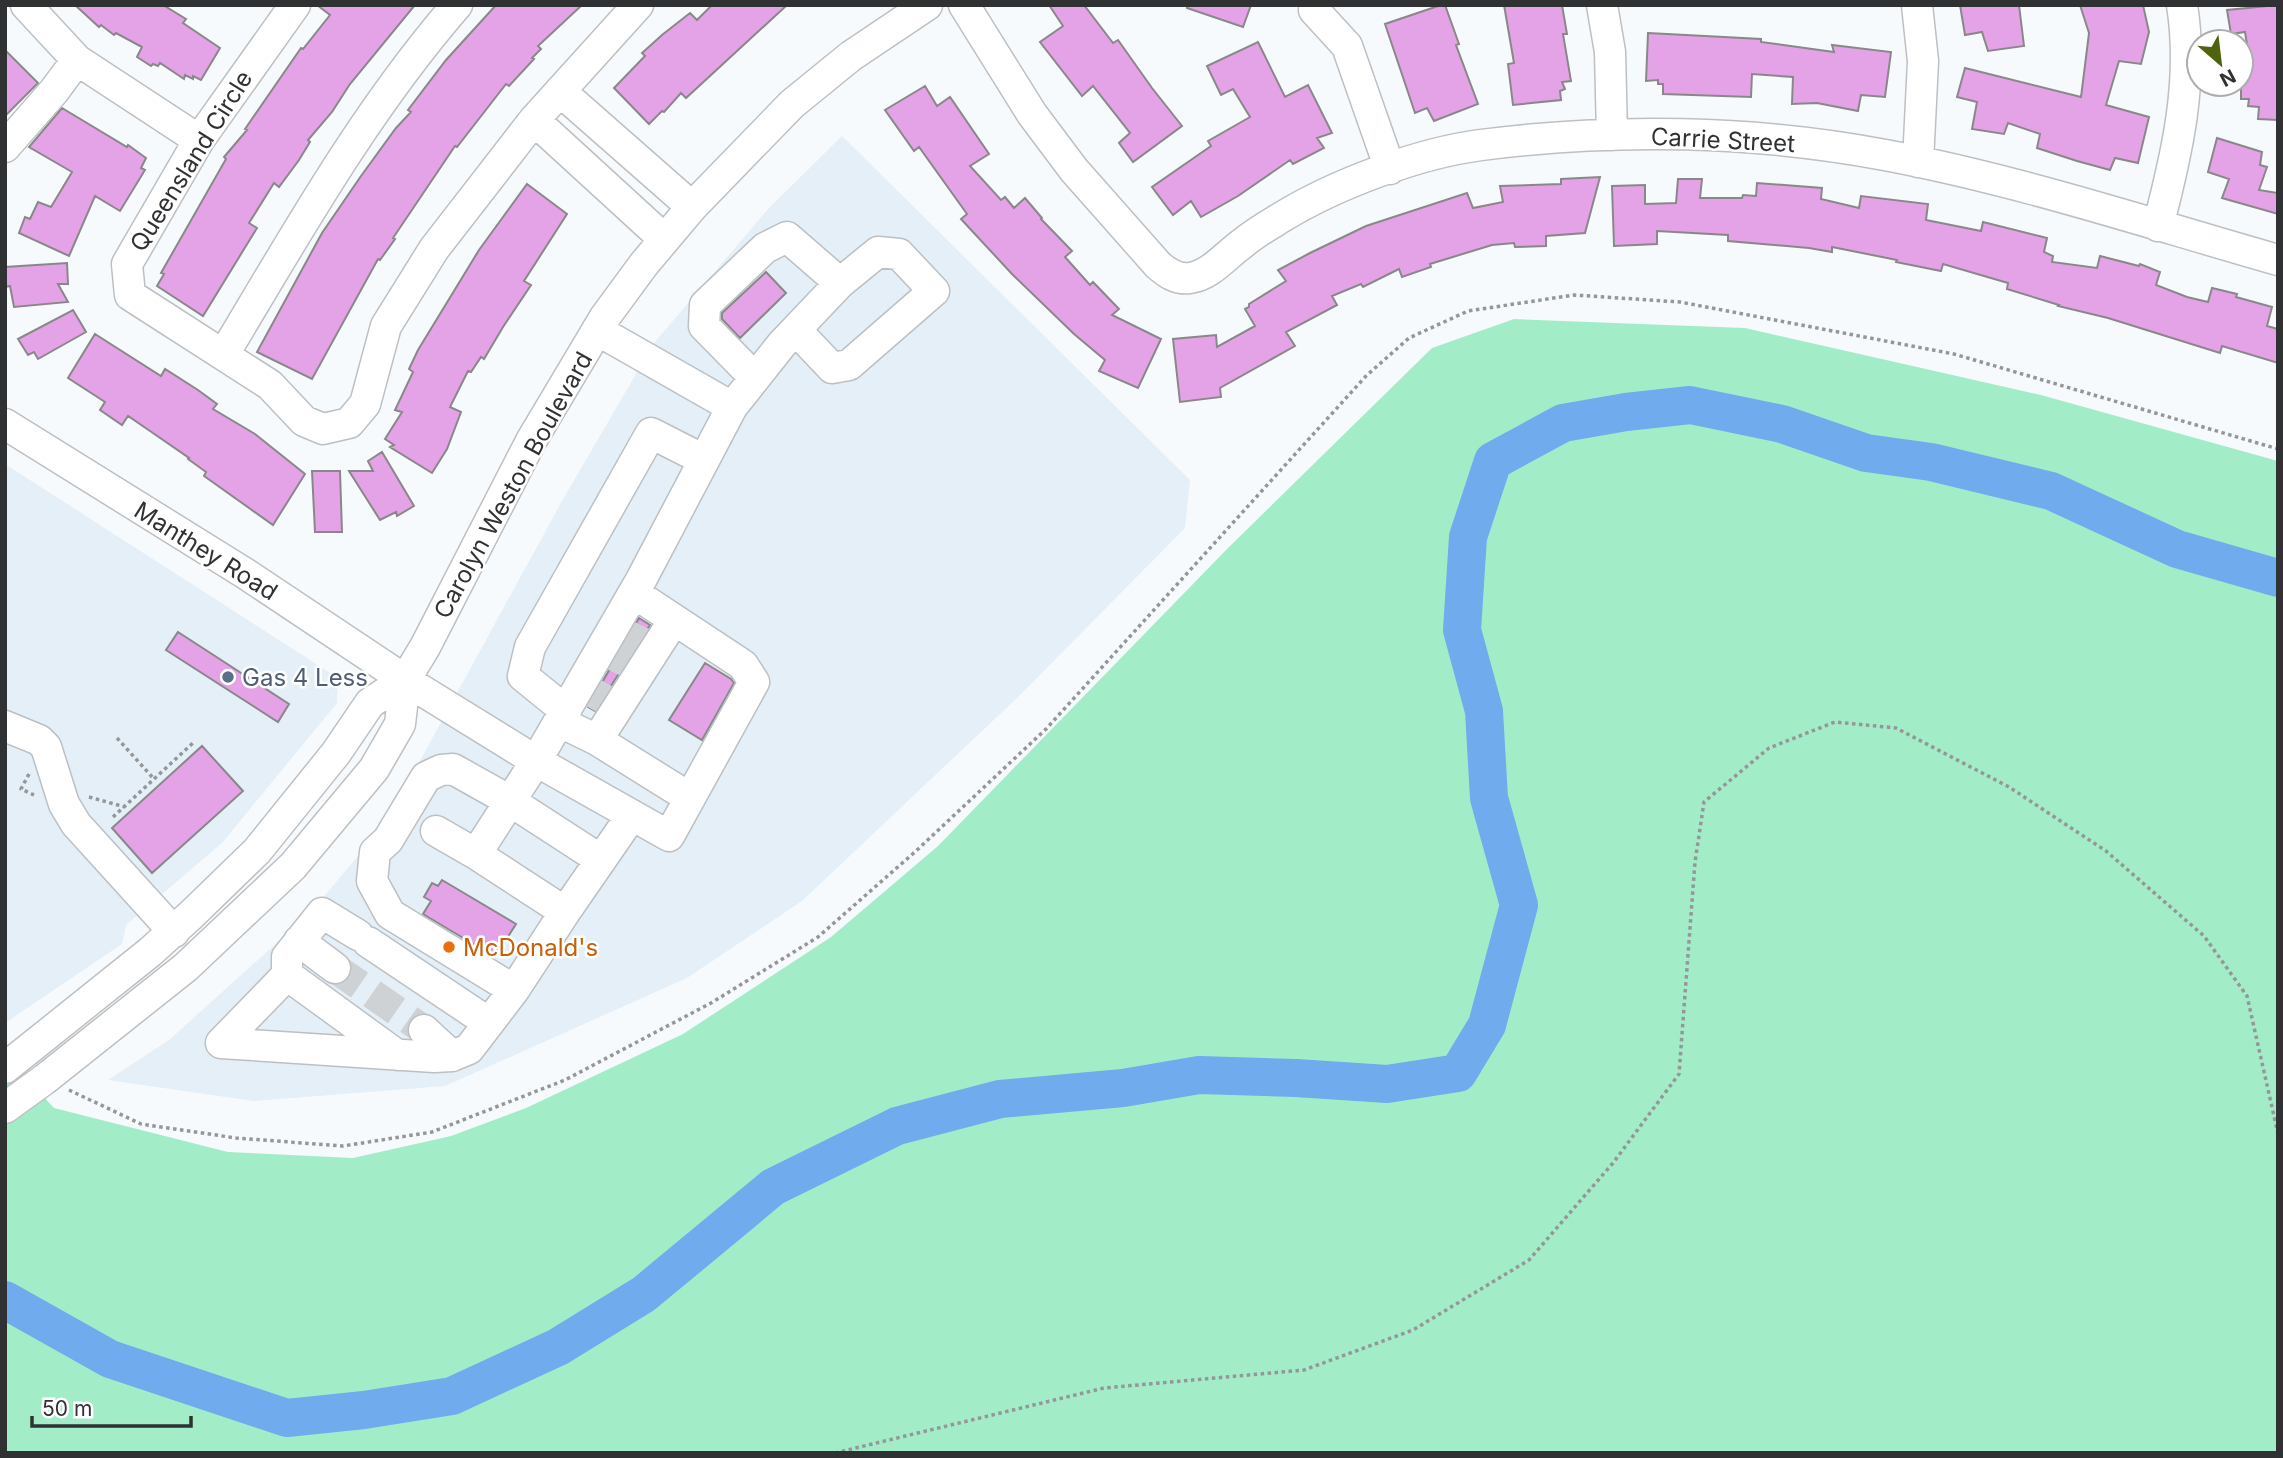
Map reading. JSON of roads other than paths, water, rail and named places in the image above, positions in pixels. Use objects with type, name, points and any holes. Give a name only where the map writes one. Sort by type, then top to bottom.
[{"type":"street","points":[[26,5],[77,60],[198,140]]},
{"type":"street","name":"Queensland Circle","points":[[295,5],[198,140],[127,264],[130,295],[270,385],[304,421],[323,429],[349,423],[365,404],[386,326],[434,249],[534,120],[638,5]]},
{"type":"street","points":[[224,354],[337,167],[421,48],[457,5]]},
{"type":"street","name":"Carolyn Weston Boulevard","points":[[10,1104],[186,967],[293,866],[374,769],[400,724],[405,680],[425,647],[531,441],[597,330],[664,239],[792,104],[852,56],[928,5]]},
{"type":"street","name":"Carrie Street","points":[[964,5],[1004,72],[1074,170],[1158,265],[1170,275],[1188,279],[1209,271],[1244,241],[1285,215],[1349,183],[1422,158],[1477,145],[1570,135],[1709,136],[1773,140],[1882,154],[2052,195],[2278,260]]},
{"type":"street","points":[[1602,5],[1610,52],[1612,135]]},
{"type":"street","points":[[1917,5],[1923,61],[1918,162]]},
{"type":"street","points":[[2158,226],[2176,161],[2185,103],[2185,23],[2182,5]]},
{"type":"street","points":[[1314,10],[1348,46],[1390,169]]},
{"type":"street","points":[[5,146],[54,91],[77,60]]},
{"type":"street","points":[[560,91],[692,207]]},
{"type":"street","points":[[534,120],[664,239]]},
{"type":"street","points":[[583,164],[609,135]]},
{"type":"street","points":[[755,378],[704,326],[705,305],[765,248],[787,237],[840,283]]},
{"type":"street","points":[[597,740],[618,668],[634,593],[732,407],[796,330],[840,283],[878,252],[900,254],[934,291],[849,365],[832,368],[796,330]]},
{"type":"street","points":[[597,330],[732,407]]},
{"type":"street","name":"Manthey Road","points":[[5,424],[246,574],[405,680],[536,761],[669,836],[690,798]]},
{"type":"street","points":[[634,593],[743,665],[754,682],[690,798],[563,717],[523,676],[530,647],[651,433],[704,460]]},
{"type":"street","points":[[476,854],[563,717],[674,620]]},
{"type":"street","name":"Carolyn Weston Boulevard","points":[[5,1068],[174,932],[257,851],[336,754],[370,703],[405,680]]},
{"type":"street","points":[[5,726],[40,740],[46,747],[64,804],[76,824],[174,932]]},
{"type":"street","points":[[514,990],[390,914],[372,881],[375,852],[388,840],[426,777],[441,769],[453,769],[510,801],[601,860]]},
{"type":"street","points":[[489,1023],[322,913],[287,957],[287,975],[221,1043],[397,1055],[452,1055],[470,1049],[514,990],[632,815]]},
{"type":"street","points":[[436,831],[565,912]]},
{"type":"street","points":[[299,941],[335,968]]},
{"type":"street","points":[[287,975],[397,1055]]},
{"type":"street","points":[[424,1030],[452,1055]]},
{"type":"waterway","points":[[5,1300],[110,1359],[287,1418],[364,1410],[452,1396],[558,1347],[644,1294],[773,1187],[897,1126],[1000,1099],[1123,1088],[1199,1075],[1387,1084],[1458,1073],[1487,1025],[1519,905],[1489,798],[1484,711],[1462,630],[1468,537],[1493,461],[1563,423],[1690,405],[1782,424],[1866,453],[1931,462],[2051,491],[2177,549],[2278,578]]},
{"type":"tunnel","points":[[627,635],[648,645]]},
{"type":"tunnel","points":[[614,656],[635,666]]},
{"type":"tunnel","points":[[592,692],[611,703]]},
{"type":"tunnel","points":[[335,968],[424,1030]]},
{"type":"place","name":"Gas 4 Less","points":[[228,677]]},
{"type":"place","name":"McDonald's","points":[[449,947]]}]
